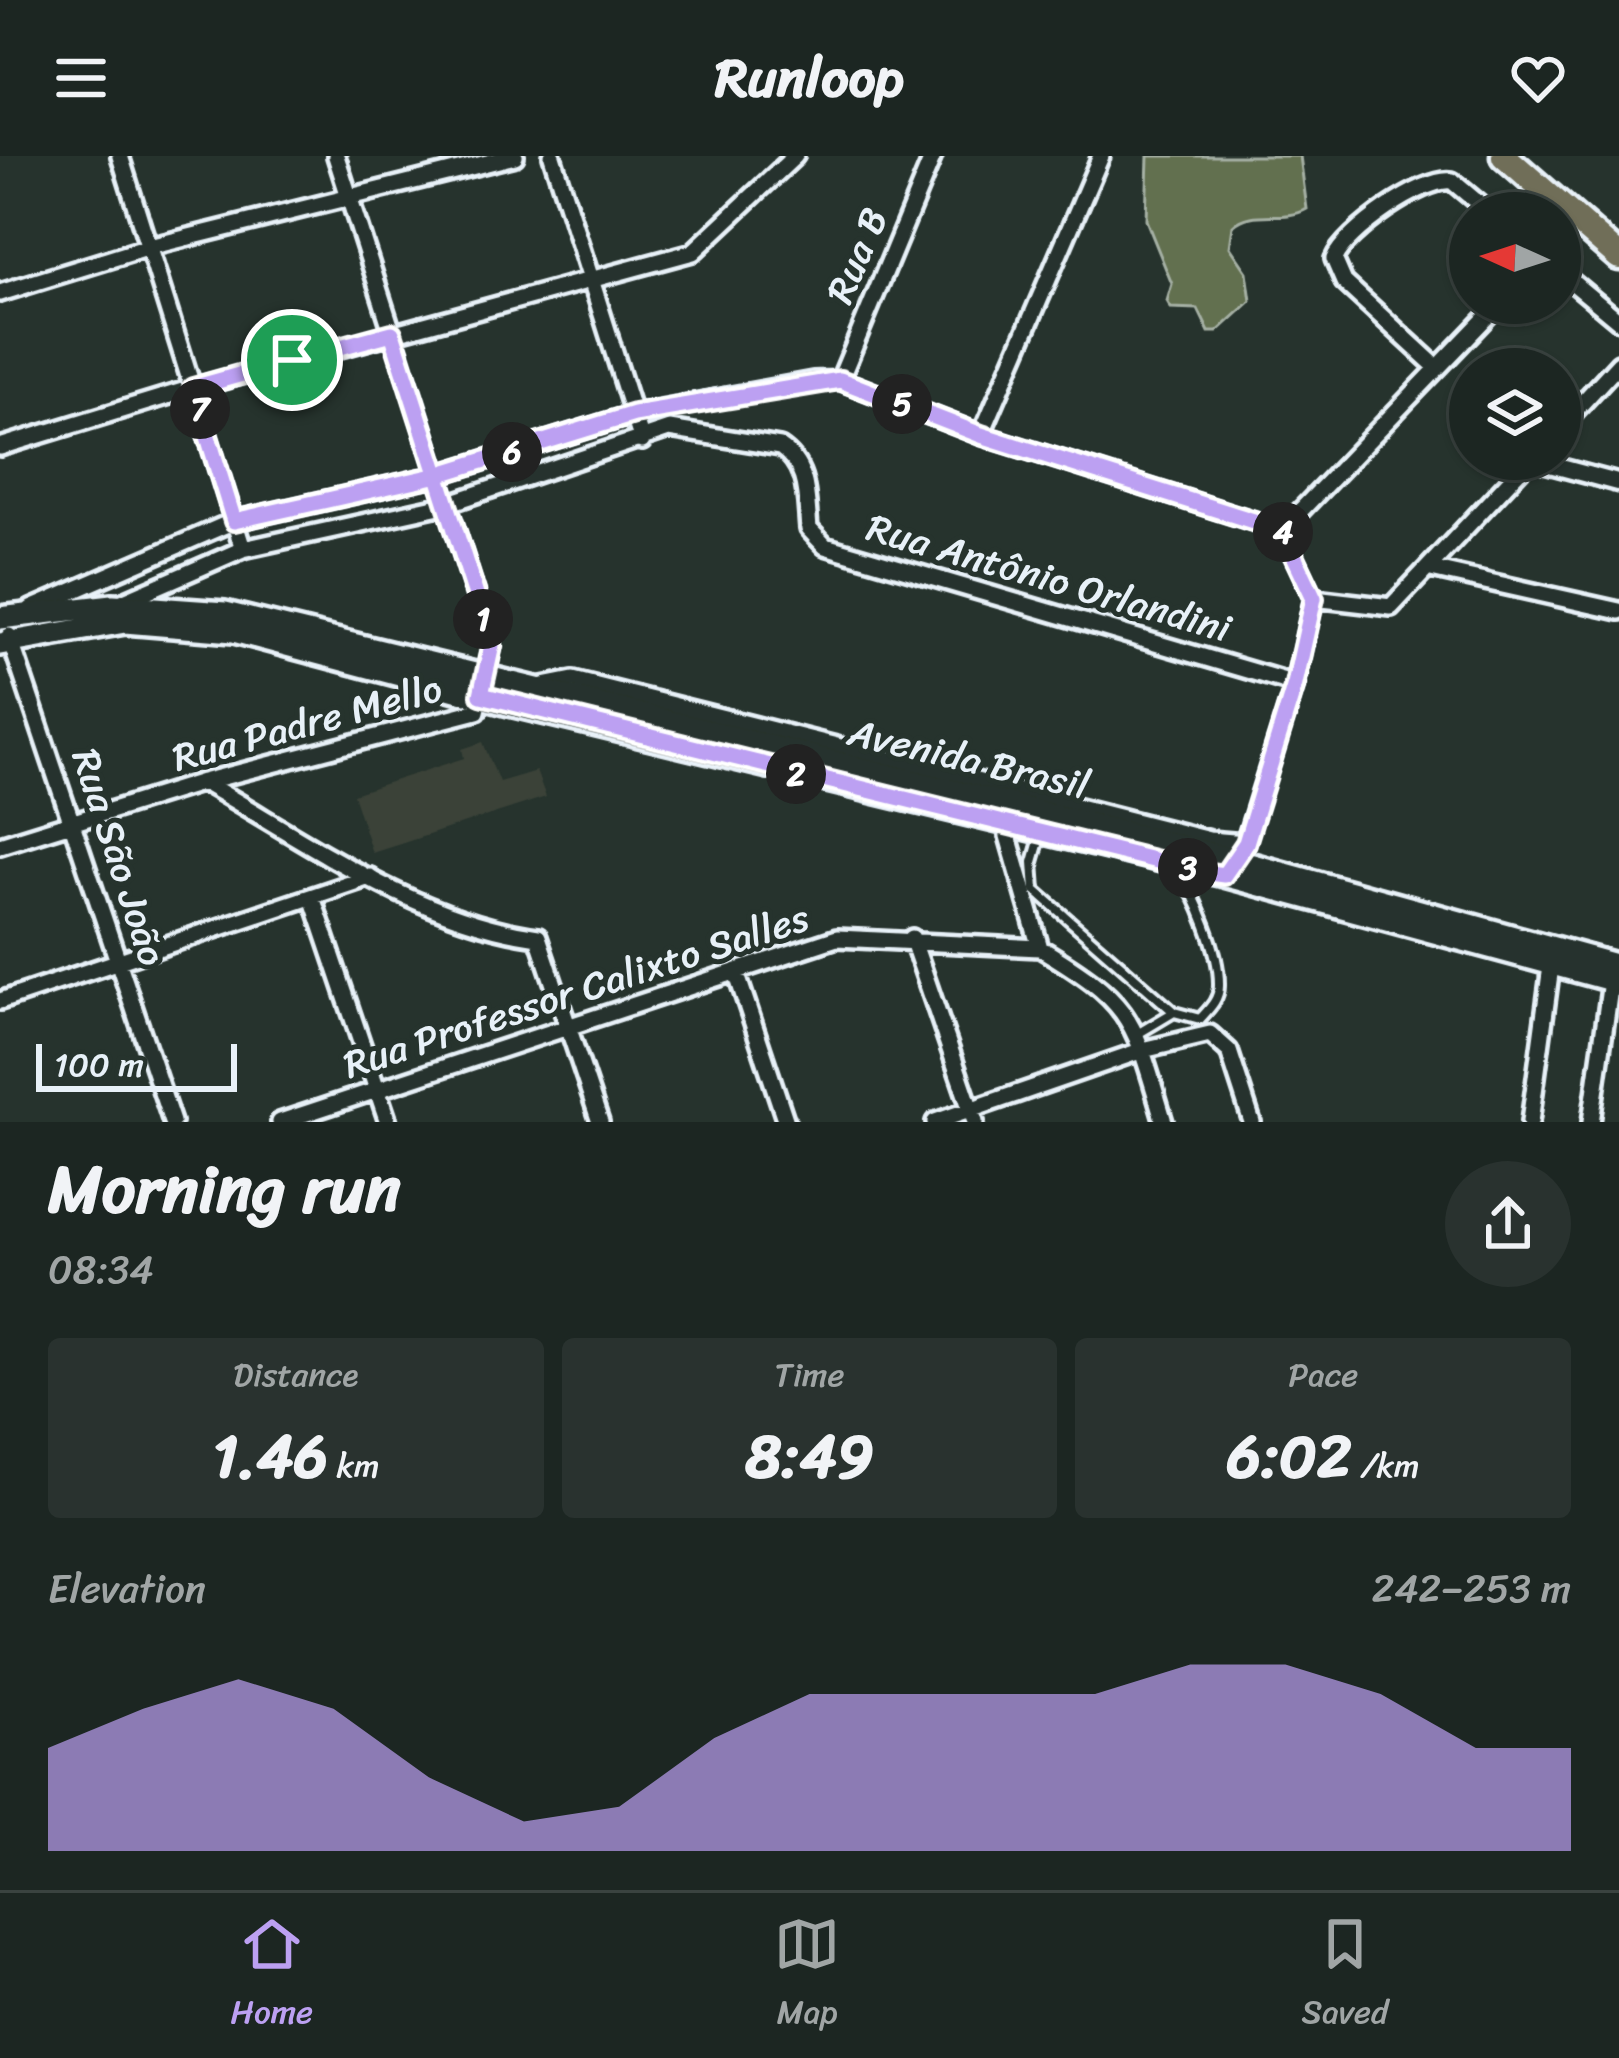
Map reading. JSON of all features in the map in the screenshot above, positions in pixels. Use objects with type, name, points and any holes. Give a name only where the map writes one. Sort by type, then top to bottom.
[{"type":"highway","points":[[1504,156],[1619,256]]},
{"type":"main road","name":"Avenida Brasil","points":[[4,617],[113,605],[225,613],[481,696]]},
{"type":"main road","name":"Avenida Brasil","points":[[5,642],[125,622],[234,632],[481,696],[517,696],[971,807],[1008,806],[1220,857],[1616,976]]},
{"type":"main road","name":"Avenida Brasil","points":[[1008,806],[1041,832],[1220,857],[1551,966],[1616,976]]},
{"type":"street","points":[[120,156],[243,549]]},
{"type":"street","points":[[336,156],[434,476],[492,645],[481,696]]},
{"type":"street","points":[[0,293],[149,247],[515,156]]},
{"type":"street","points":[[552,156],[642,441]]},
{"type":"street","points":[[0,447],[193,388],[593,283],[693,252],[795,156]]},
{"type":"street","name":"Rua B","points":[[840,380],[933,156]]},
{"type":"street","points":[[981,435],[1101,156]]},
{"type":"street","points":[[1434,365],[1344,282],[1334,260],[1349,237],[1429,182],[1452,182],[1464,192]]},
{"type":"street","points":[[1581,289],[1619,321]]},
{"type":"street","points":[[1282,530],[1478,324]]},
{"type":"street","points":[[1581,404],[1619,363]]},
{"type":"street","points":[[4,617],[234,521],[434,476],[634,414],[669,420],[840,380],[981,435],[1282,530],[1314,598],[1295,684],[1220,857]]},
{"type":"street","points":[[38,637],[243,549],[444,506],[642,441],[669,420]]},
{"type":"street","name":"Rua Antônio Orlandini","points":[[669,420],[780,447],[794,456],[804,475],[808,530],[825,546],[1295,684]]},
{"type":"street","points":[[1581,473],[1619,483]]},
{"type":"street","points":[[1314,598],[1391,607],[1511,480]]},
{"type":"street","points":[[1431,569],[1619,610]]},
{"type":"street","name":"Rua São João","points":[[4,617],[5,642],[76,822],[172,1122]]},
{"type":"street","points":[[517,696],[573,680],[1008,806],[1040,948],[1102,985],[1141,1042],[1164,1122]]},
{"type":"street","name":"Rua Padre Mello","points":[[0,845],[481,696]]},
{"type":"street","points":[[203,782],[370,877],[479,926],[538,937],[600,1122]]},
{"type":"street","points":[[0,1001],[370,877]]},
{"type":"street","points":[[312,896],[388,1122]]},
{"type":"street","name":"Rua Professor Calixto Salles","points":[[280,1122],[837,938],[912,938],[1040,948]]},
{"type":"street","points":[[912,938],[974,1116]]},
{"type":"street","points":[[1530,1122],[1551,966]]},
{"type":"street","points":[[736,972],[786,1122]]},
{"type":"street","points":[[1592,1122],[1616,976]]},
{"type":"street","points":[[935,1122],[974,1116],[1141,1042],[1210,1034],[1229,1051],[1252,1122]]},
{"type":"lane","points":[[1041,832],[1033,862],[1035,890],[1174,1012],[1200,1019],[1215,1003],[1220,986],[1192,892],[1178,868],[1220,857]]},
{"type":"lane","points":[[1141,1042],[1174,1012]]},
{"type":"shaded area","points":[[483,742],[499,782],[536,771],[546,797],[372,853],[353,794],[464,758],[462,749]]},
{"type":"green space","points":[[1148,156],[1300,156],[1307,209],[1250,217],[1233,226],[1230,247],[1247,272],[1251,301],[1217,332],[1209,332],[1198,309],[1171,308],[1167,301],[1172,284],[1146,220]]},
{"type":"route","points":[[292,360],[193,388],[234,521],[434,476],[634,414],[840,380],[981,435],[1282,530],[1314,598],[1295,684],[1246,843],[1224,875],[1202,872],[481,695],[492,645],[434,476],[392,333],[292,360]]}]
